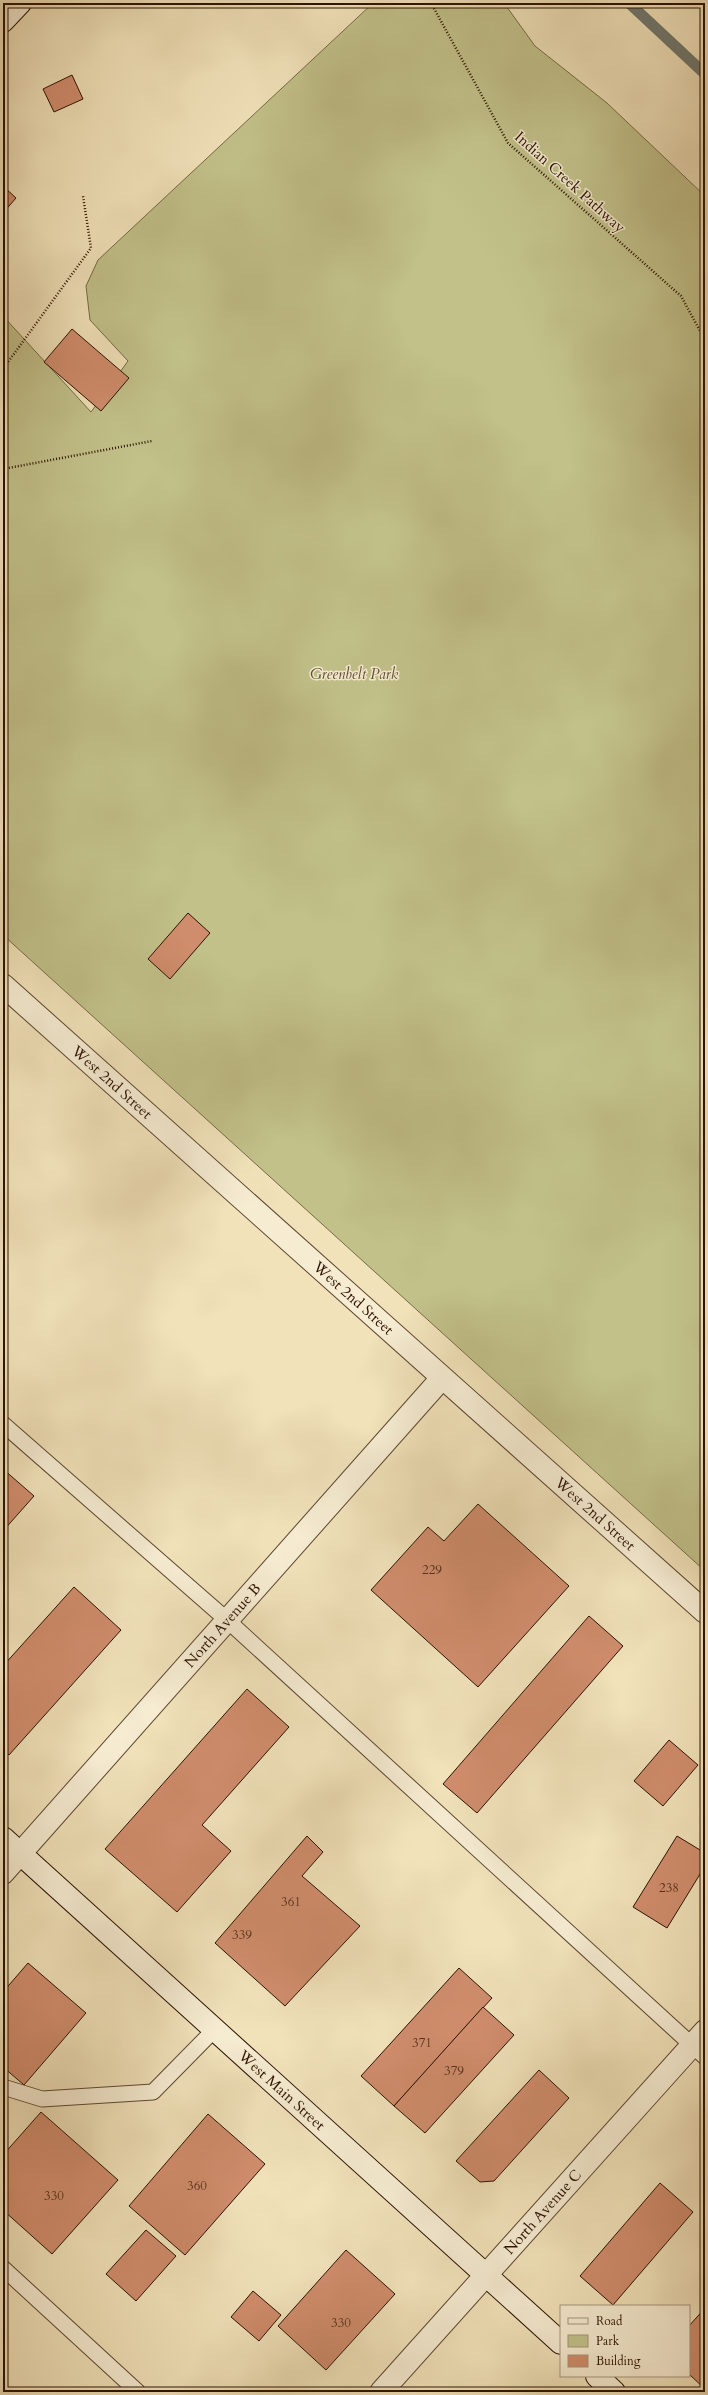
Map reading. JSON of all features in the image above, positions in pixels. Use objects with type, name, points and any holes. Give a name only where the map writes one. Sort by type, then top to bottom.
[{"type":"street","points":[[3,21],[20,3]]},
{"type":"street","name":"West 2nd Street","points":[[3,985],[705,1612]]},
{"type":"street","name":"North Avenue B","points":[[3,1873],[442,1378]]},
{"type":"street","name":"West Main Street","points":[[3,1838],[560,2342]]},
{"type":"street","name":"North Avenue C","points":[[380,2392],[484,2274],[701,2044]]},
{"type":"street","points":[[598,2377],[614,2392]]},
{"type":"lane","points":[[3,1424],[227,1620],[701,2044]]},
{"type":"lane","points":[[3,2087],[42,2099],[153,2092],[215,2029]]},
{"type":"lane","points":[[3,2268],[138,2392]]},
{"type":"path","name":"Indian Creek Pathway","points":[[431,3],[508,143],[680,296],[705,340]]},
{"type":"path","points":[[3,369],[91,248],[83,196]]},
{"type":"path","points":[[3,469],[152,441]]},
{"type":"green space","name":"Greenbelt Park","points":[[373,3],[504,3],[535,46],[607,103],[705,196],[705,1571],[3,935],[3,316],[91,412],[128,361],[90,320],[86,286],[98,260]]},
{"type":"building","points":[[72,75],[83,99],[54,112],[43,89]]},
{"type":"building","points":[[3,186],[16,198],[3,213]]},
{"type":"building","points":[[72,329],[129,378],[101,411],[44,362]]},
{"type":"building","points":[[188,913],[210,933],[170,979],[148,959]]},
{"type":"building","points":[[3,1469],[34,1496],[3,1531]]},
{"type":"building","points":[[478,1504],[569,1586],[478,1687],[371,1590],[428,1527],[444,1541]]},
{"type":"building","points":[[74,1587],[121,1630],[9,1755],[3,1750],[3,1666]]},
{"type":"building","points":[[589,1616],[623,1646],[477,1813],[443,1784]]},
{"type":"building","points":[[247,1689],[289,1727],[202,1825],[231,1851],[177,1912],[105,1849]]},
{"type":"building","points":[[669,1740],[698,1765],[663,1806],[634,1781]]},
{"type":"building","points":[[307,1836],[323,1852],[302,1876],[360,1926],[285,2006],[215,1943]]},
{"type":"building","points":[[677,1836],[705,1853],[705,1866],[667,1928],[633,1907]]},
{"type":"building","points":[[28,1963],[86,2013],[24,2085],[3,2067],[3,1992]]},
{"type":"building","points":[[459,1968],[492,1998],[394,2106],[361,2076]]},
{"type":"building","points":[[483,2007],[514,2035],[425,2133],[394,2106]]},
{"type":"building","points":[[539,2070],[569,2098],[494,2181],[480,2182],[456,2161]]},
{"type":"building","points":[[41,2112],[118,2180],[52,2254],[3,2210],[3,2155]]},
{"type":"building","points":[[208,2114],[265,2164],[185,2255],[129,2206]]},
{"type":"building","points":[[660,2183],[693,2212],[613,2305],[580,2276]]},
{"type":"building","points":[[146,2230],[176,2256],[136,2301],[106,2274]]},
{"type":"building","points":[[346,2250],[395,2294],[326,2370],[278,2326]]},
{"type":"building","points":[[253,2291],[281,2315],[259,2341],[231,2317]]},
{"type":"building","points":[[705,2308],[705,2389],[690,2375],[690,2325]]},
{"type":"waterway","points":[[629,3],[705,74]]}]
